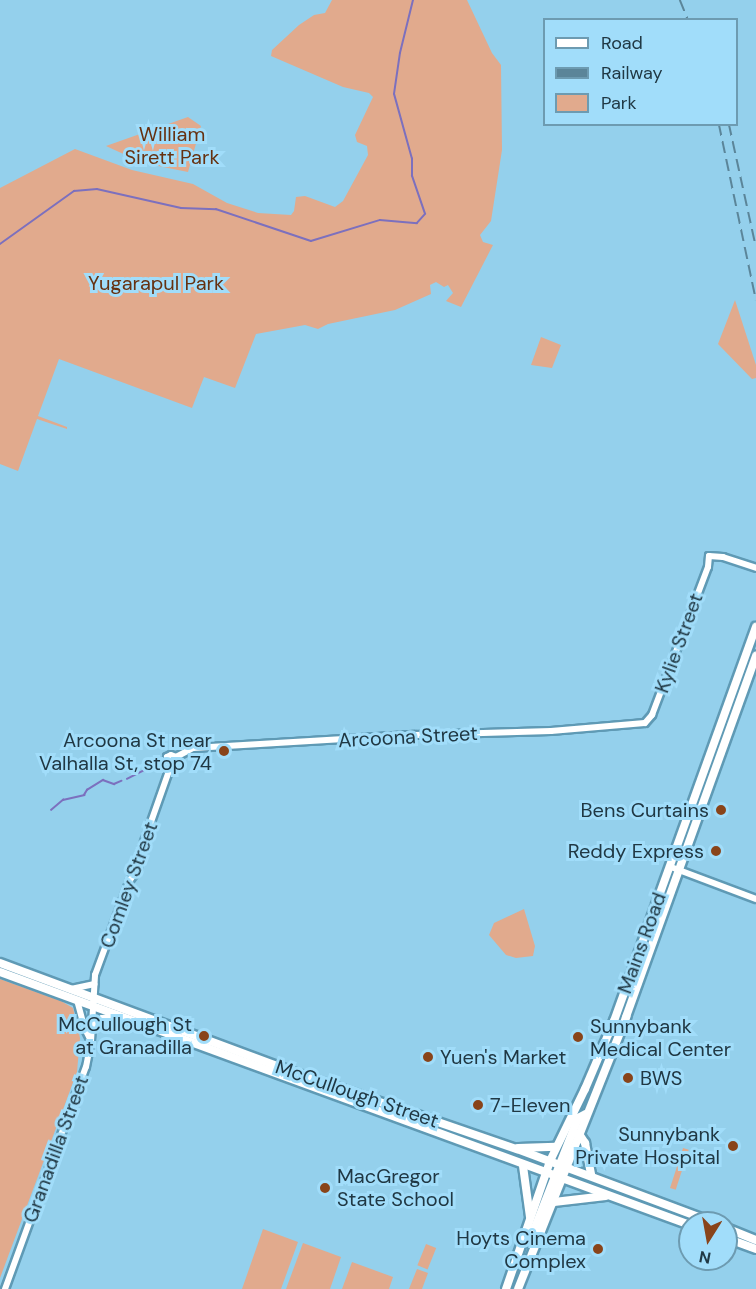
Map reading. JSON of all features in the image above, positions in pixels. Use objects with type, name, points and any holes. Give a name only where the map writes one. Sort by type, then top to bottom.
[{"type":"main road","name":"Mains Road","points":[[506,1289],[545,1173],[610,1029],[671,867],[756,627]]},
{"type":"main road","name":"Mains Road","points":[[518,1289],[626,1017],[756,656]]},
{"type":"main road","points":[[710,752],[719,755]]},
{"type":"main road","name":"McCullough Street","points":[[0,963],[69,989],[124,1017],[678,1221]]},
{"type":"main road","name":"McCullough Street","points":[[0,972],[517,1149],[684,1211]]},
{"type":"main road","points":[[522,1243],[532,1235],[578,1118],[586,1114]]},
{"type":"main road","points":[[579,1134],[585,1143],[591,1175]]},
{"type":"main road","points":[[517,1149],[556,1146]]},
{"type":"main road","points":[[524,1166],[530,1219]]},
{"type":"main road","points":[[554,1202],[608,1196]]},
{"type":"main road","points":[[738,1233],[756,1240]]},
{"type":"main road","points":[[738,1242],[756,1249]]},
{"type":"street","name":"Kylie Street","points":[[642,724],[649,722],[652,715],[708,567],[709,556],[723,557],[756,568]]},
{"type":"street","name":"Arcoona Street","points":[[176,757],[193,748],[642,724]]},
{"type":"street","name":"Comley Street","points":[[93,1002],[94,984],[130,880],[138,868],[139,856],[171,765],[176,764],[176,757]]},
{"type":"street","points":[[671,867],[756,898]]},
{"type":"street","points":[[69,989],[94,984]]},
{"type":"street","points":[[77,1000],[85,1029],[92,1041]]},
{"type":"street","name":"Granadilla Street","points":[[4,1289],[87,1067],[92,1041],[93,1002]]},
{"type":"street","points":[[92,1028],[102,1018],[124,1017]]},
{"type":"green space","name":"Yugarapul Park","points":[[332,0],[467,0],[492,53],[501,65],[502,150],[491,221],[480,235],[483,242],[493,245],[461,307],[446,301],[453,293],[448,285],[444,287],[436,282],[430,285],[431,294],[395,310],[328,324],[318,329],[305,325],[256,334],[235,388],[204,377],[192,408],[59,359],[38,416],[67,427],[67,429],[37,419],[18,471],[0,464],[0,188],[75,149],[132,170],[193,184],[227,203],[258,213],[291,215],[294,211],[296,197],[305,196],[335,207],[343,201],[368,155],[367,146],[357,142],[355,135],[373,97],[369,93],[343,87],[271,56],[272,50],[299,25],[314,15],[325,13]]},
{"type":"green space","name":"William Sirett Park","points":[[188,117],[201,126],[188,172],[143,163],[106,146]]},
{"type":"green space","points":[[735,300],[756,365],[756,378],[752,379],[718,344]]},
{"type":"green space","points":[[541,337],[561,345],[552,368],[531,365]]},
{"type":"green space","points":[[524,909],[535,946],[533,956],[516,958],[506,955],[489,935],[494,923]]},
{"type":"green space","points":[[0,979],[61,1001],[73,1008],[80,1038],[77,1072],[0,1278]]},
{"type":"green space","points":[[683,1148],[689,1150],[676,1190],[670,1188]]},
{"type":"green space","points":[[263,1229],[298,1242],[281,1289],[242,1289]]},
{"type":"green space","points":[[303,1243],[341,1257],[330,1289],[286,1289]]},
{"type":"green space","points":[[426,1244],[436,1248],[428,1269],[417,1265]]},
{"type":"green space","points":[[352,1262],[393,1277],[389,1289],[342,1289]]},
{"type":"green space","points":[[417,1269],[428,1273],[422,1289],[409,1289]]},
{"type":"waterway","points":[[0,244],[74,191],[97,189],[181,208],[216,209],[311,241],[380,220],[417,223],[425,214],[412,176],[412,159],[394,94],[400,53],[413,0]]},
{"type":"waterway","points":[[127,779],[158,763]]},
{"type":"waterway","points":[[51,810],[63,800],[84,795],[87,790],[103,780],[114,784],[121,781]]},
{"type":"railway","points":[[680,0],[687,18]]},
{"type":"railway","points":[[719,126],[756,300]]},
{"type":"railway","points":[[729,126],[756,247]]},
{"type":"place","name":"Arcoona St near Valhalla St, stop 74","points":[[224,751]]},
{"type":"place","name":"Bens Curtains","points":[[721,810]]},
{"type":"place","name":"Reddy Express","points":[[716,851]]},
{"type":"place","name":"McCullough St at Granadilla","points":[[204,1036]]},
{"type":"place","name":"Sunnybank Medical Center","points":[[578,1037]]},
{"type":"place","name":"Yuen's Market","points":[[428,1057]]},
{"type":"place","name":"BWS","points":[[628,1078]]},
{"type":"place","name":"7-Eleven","points":[[478,1105]]},
{"type":"place","name":"Sunnybank Private Hospital","points":[[733,1146]]},
{"type":"place","name":"MacGregor State School","points":[[325,1188]]},
{"type":"place","name":"Hoyts Cinema Complex","points":[[598,1249]]}]
